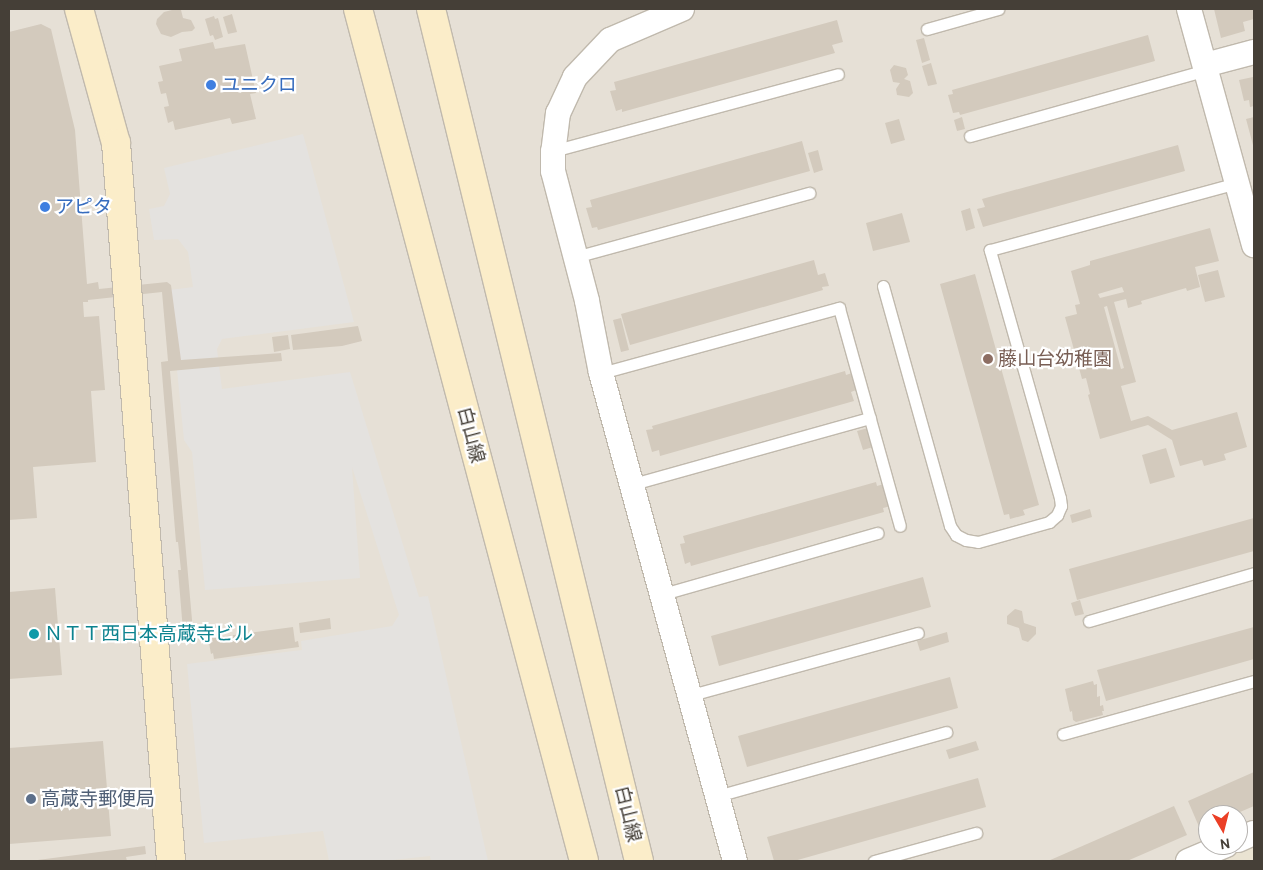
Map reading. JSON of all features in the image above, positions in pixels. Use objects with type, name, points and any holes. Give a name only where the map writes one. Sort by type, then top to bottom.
[{"type":"street","points":[[79,9],[116,143],[171,861]]},
{"type":"street","name":"白山線","points":[[358,9],[584,861]]},
{"type":"street","name":"白山線","points":[[431,9],[639,861]]},
{"type":"street","points":[[682,9],[610,40],[575,77],[558,113],[553,151],[553,171],[587,301],[601,373],[663,594],[664,607],[691,695],[735,861]]},
{"type":"street","points":[[1189,9],[1205,68],[1246,181],[1254,245]]},
{"type":"street","points":[[1205,68],[1254,52]]},
{"type":"street","points":[[1188,861],[1202,855]]},
{"type":"lane","points":[[927,29],[998,9]]},
{"type":"lane","points":[[970,136],[1205,68]]},
{"type":"lane","points":[[553,151],[838,74]]},
{"type":"lane","points":[[883,286],[953,530],[966,540],[978,542],[1049,522],[1057,515],[1061,506],[1060,498],[990,250],[1246,181]]},
{"type":"lane","points":[[575,257],[809,193]]},
{"type":"lane","points":[[601,373],[839,308],[900,526]]},
{"type":"lane","points":[[633,484],[870,418]]},
{"type":"lane","points":[[663,594],[876,533]]},
{"type":"lane","points":[[1089,621],[1254,573]]},
{"type":"lane","points":[[691,695],[918,633]]},
{"type":"lane","points":[[1063,734],[1254,681]]},
{"type":"lane","points":[[717,796],[946,732]]},
{"type":"lane","points":[[874,861],[976,833]]},
{"type":"shaded area","points":[[9,9],[1254,9],[1254,861],[9,861]]},
{"type":"shaded area","points":[[303,134],[354,322],[222,339],[217,349],[222,389],[350,372],[419,597],[428,596],[488,861],[431,861],[430,856],[384,861],[329,861],[323,831],[204,843],[187,664],[302,650],[301,641],[392,626],[399,615],[352,467],[360,578],[205,590],[192,452],[184,440],[169,290],[193,287],[188,252],[178,239],[154,240],[149,209],[164,206],[170,194],[164,168]]},
{"type":"shaded area","points":[[1254,845],[1254,861],[1216,861],[1230,855],[1248,855],[1248,848]]},
{"type":"building","points":[[1214,9],[1253,9],[1254,19],[1243,22],[1245,31],[1221,38]]},
{"type":"building","points":[[181,10],[183,18],[191,20],[195,28],[192,31],[182,32],[171,37],[161,34],[156,24],[157,19],[164,12]]},
{"type":"building","points":[[232,14],[237,32],[228,34],[223,17]]},
{"type":"building","points":[[214,16],[215,19],[218,18],[223,37],[215,40],[213,35],[210,36],[205,19]]},
{"type":"building","points":[[837,20],[843,42],[832,45],[835,53],[622,112],[622,109],[616,111],[610,91],[616,90],[614,82]]},
{"type":"building","name":"アピタ","points":[[41,24],[51,29],[75,130],[87,284],[98,282],[99,289],[167,282],[171,285],[181,360],[281,353],[282,361],[170,371],[193,631],[183,631],[178,570],[181,570],[178,542],[176,542],[161,362],[168,361],[162,292],[83,302],[84,317],[99,316],[105,390],[91,391],[96,462],[33,467],[37,518],[9,520],[9,32]]},
{"type":"building","points":[[1148,35],[1155,61],[960,115],[959,112],[953,113],[948,95],[953,94],[952,90]]},
{"type":"building","points":[[924,38],[930,60],[922,63],[916,40]]},
{"type":"building","points":[[213,42],[215,49],[245,44],[256,93],[250,94],[256,119],[232,124],[230,118],[175,130],[173,121],[168,123],[164,107],[169,106],[166,93],[161,94],[158,82],[163,81],[159,66],[182,61],[179,49]]},
{"type":"building","points":[[931,63],[937,84],[928,86],[922,66]]},
{"type":"building","points":[[894,65],[906,68],[908,75],[904,79],[910,81],[913,93],[909,97],[897,95],[896,89],[900,83],[893,82],[890,70]]},
{"type":"building","points":[[1253,77],[1254,106],[1250,107],[1249,100],[1244,101],[1239,80]]},
{"type":"building","points":[[962,117],[965,129],[957,131],[954,120]]},
{"type":"building","points":[[1254,117],[1254,149],[1246,119]]},
{"type":"building","points":[[899,119],[905,140],[891,144],[885,123]]},
{"type":"building","points":[[802,141],[810,171],[598,230],[597,227],[592,228],[586,208],[592,207],[590,200]]},
{"type":"building","points":[[1178,145],[1185,171],[983,227],[977,209],[985,207],[982,199]]},
{"type":"building","points":[[818,150],[823,170],[814,173],[808,153]]},
{"type":"building","points":[[970,208],[975,228],[966,231],[961,211]]},
{"type":"building","points":[[902,213],[910,242],[873,251],[866,223]]},
{"type":"building","points":[[1210,228],[1219,261],[1195,267],[1200,287],[1187,291],[1186,288],[1141,301],[1142,304],[1128,308],[1126,299],[1114,302],[1136,382],[1121,386],[1131,421],[1148,416],[1172,430],[1237,412],[1247,447],[1224,454],[1226,460],[1204,466],[1202,460],[1180,466],[1172,440],[1148,425],[1100,439],[1088,395],[1090,394],[1086,378],[1082,379],[1065,317],[1077,314],[1075,305],[1080,304],[1071,271],[1090,265],[1090,261]],"holes":[[[1122,287],[1124,292],[1100,298],[1098,294]],[[1107,306],[1124,368],[1121,369],[1104,307]]]},
{"type":"building","points":[[814,260],[818,275],[825,273],[829,286],[822,287],[823,290],[630,345],[621,314]]},
{"type":"building","points":[[1218,270],[1225,297],[1205,302],[1198,275]]},
{"type":"building","points":[[975,274],[1039,505],[1023,510],[1025,515],[1010,519],[1009,514],[1004,515],[940,284]]},
{"type":"building","points":[[621,318],[629,350],[621,352],[613,320]]},
{"type":"building","points":[[358,326],[362,341],[342,346],[293,350],[291,335]]},
{"type":"building","points":[[288,335],[290,349],[274,352],[272,337]]},
{"type":"building","points":[[845,371],[846,375],[852,373],[856,390],[851,392],[854,401],[660,456],[659,450],[652,452],[646,430],[653,429],[652,426]]},
{"type":"building","points":[[868,428],[873,447],[863,450],[857,431]]},
{"type":"building","points":[[1166,448],[1175,477],[1150,484],[1142,455]]},
{"type":"building","points":[[876,482],[877,486],[884,484],[891,506],[883,508],[884,512],[691,566],[690,562],[685,564],[680,544],[685,543],[683,536]]},
{"type":"building","points":[[1090,509],[1092,517],[1072,523],[1070,515]]},
{"type":"building","points":[[1254,518],[1254,551],[1077,600],[1069,569]]},
{"type":"building","points":[[923,577],[931,607],[719,666],[711,636]]},
{"type":"building","name":"ＮＴＴ西日本高蔵寺ビル","points":[[55,588],[62,675],[9,679],[9,592]]},
{"type":"building","points":[[1080,600],[1084,614],[1075,616],[1071,603]]},
{"type":"building","points":[[1015,609],[1022,611],[1024,623],[1036,627],[1036,634],[1028,642],[1022,640],[1019,628],[1007,624],[1007,616]]},
{"type":"building","points":[[330,618],[331,629],[300,633],[299,623]]},
{"type":"building","points":[[293,627],[295,642],[298,641],[299,647],[214,659],[213,653],[211,654],[209,643],[213,642],[212,638]]},
{"type":"building","points":[[1254,627],[1254,659],[1106,701],[1097,670]]},
{"type":"building","points":[[947,632],[949,642],[920,651],[917,641]]},
{"type":"building","points":[[950,677],[958,708],[747,767],[738,736]]},
{"type":"building","points":[[1093,681],[1094,685],[1097,684],[1097,697],[1100,696],[1100,706],[1103,705],[1104,711],[1102,711],[1103,715],[1076,722],[1073,720],[1072,711],[1070,712],[1065,689]]},
{"type":"building","points":[[103,741],[111,836],[9,844],[9,748]]},
{"type":"building","points":[[976,741],[979,750],[949,759],[946,750]]},
{"type":"building","points":[[1254,772],[1254,806],[1248,809],[1248,805],[1198,805],[1198,824],[1188,801]]},
{"type":"building","points":[[978,778],[986,807],[794,861],[774,861],[767,837]]},
{"type":"building","points":[[1174,806],[1187,835],[1127,861],[1048,861]]},
{"type":"building","points":[[145,846],[146,854],[126,857],[127,861],[30,861]]},
{"type":"place","name":"ユニクロ","points":[[211,85]]},
{"type":"place","name":"アピタ","points":[[45,207]]},
{"type":"place","name":"藤山台幼稚園","points":[[988,359]]},
{"type":"place","name":"ＮＴＴ西日本高蔵寺ビル","points":[[34,634]]},
{"type":"place","name":"高蔵寺郵便局","points":[[31,799]]}]
